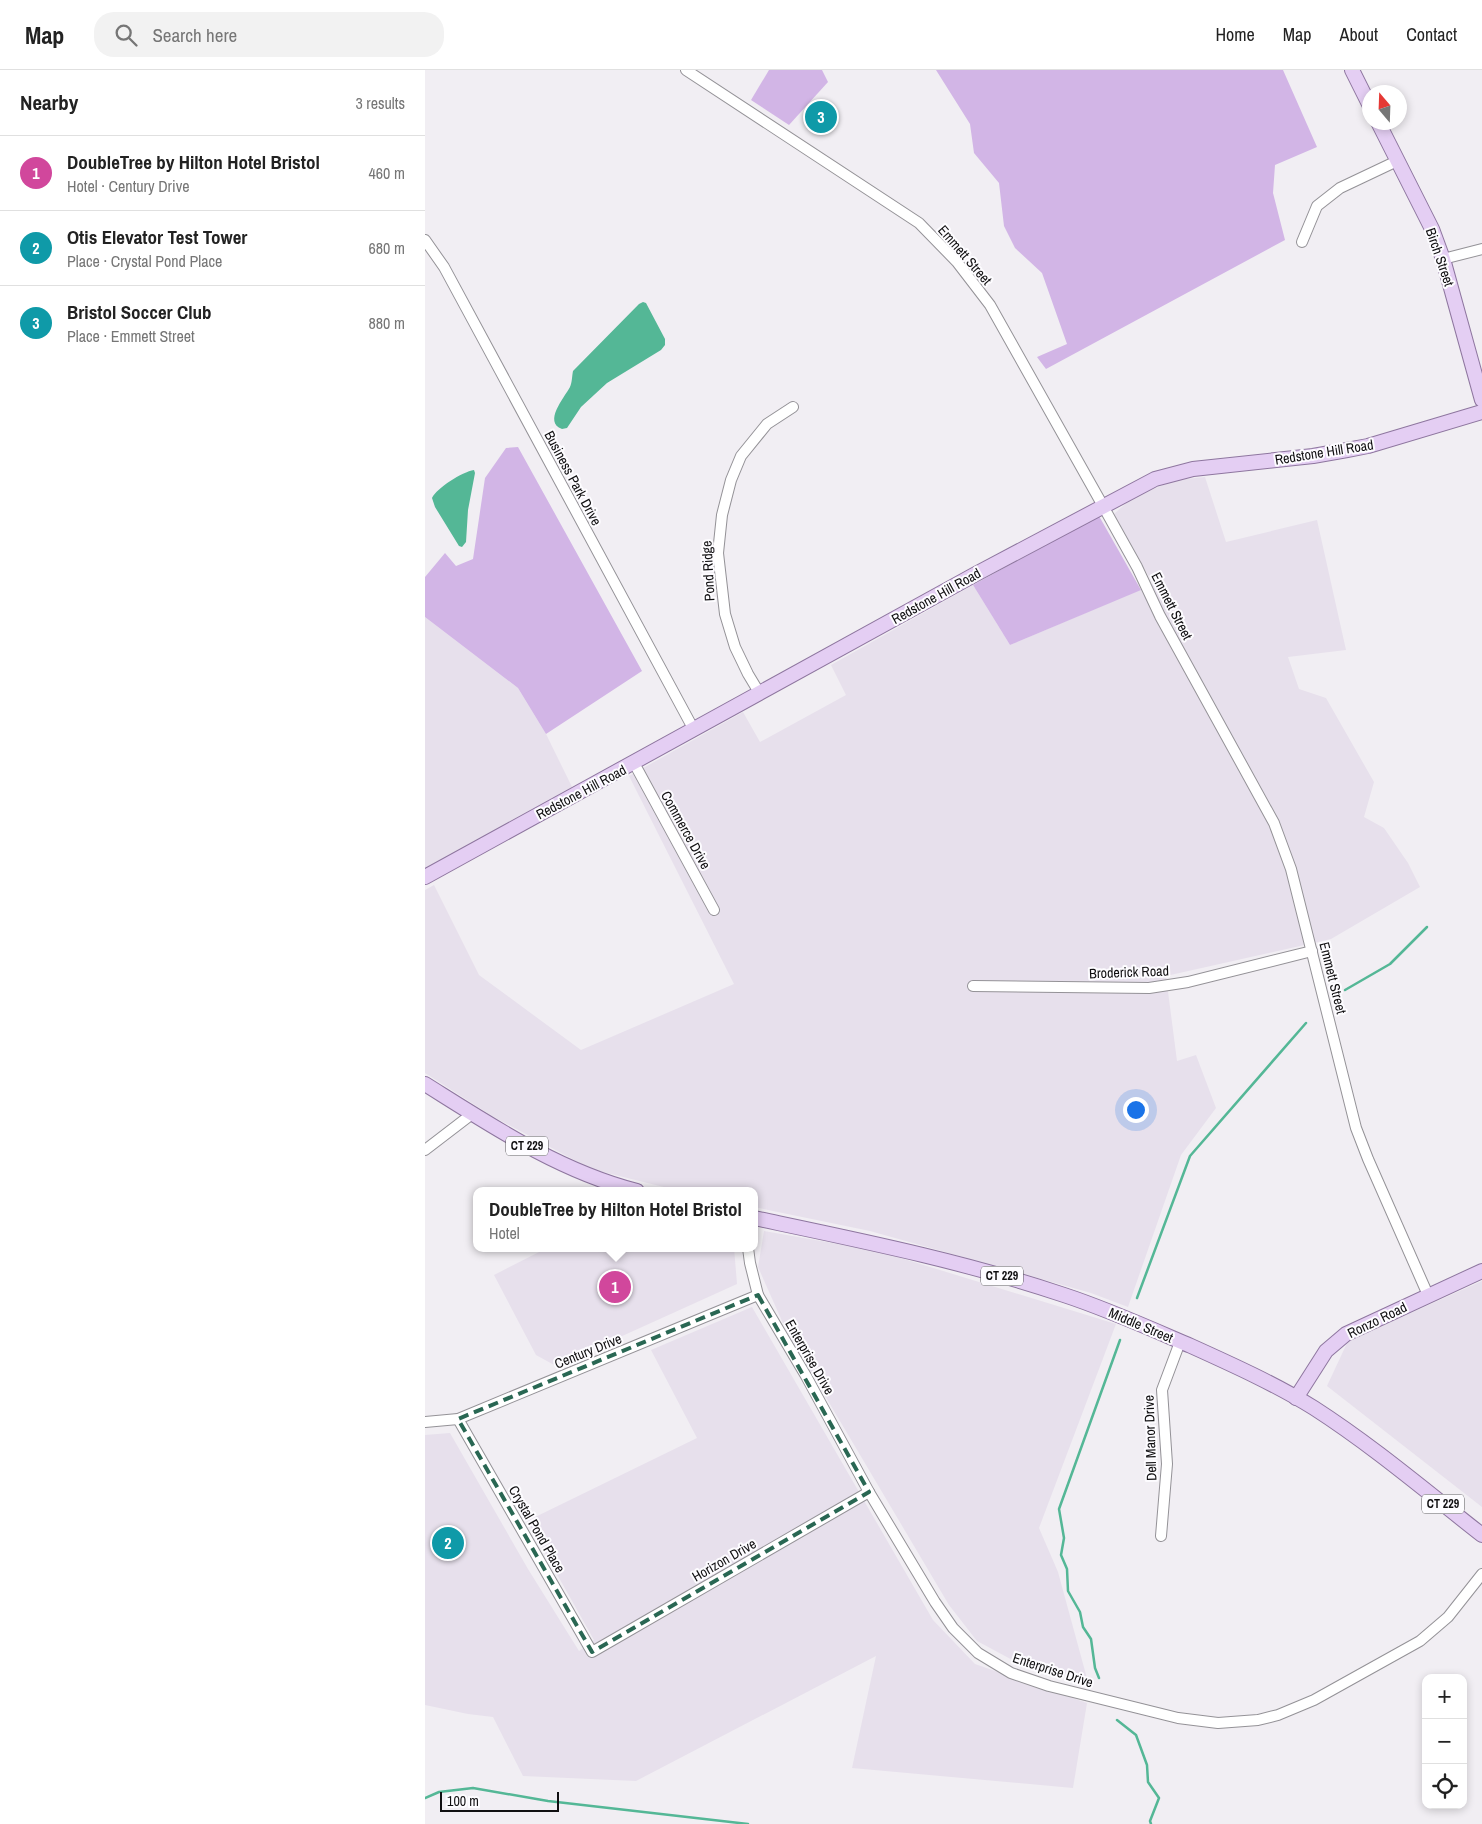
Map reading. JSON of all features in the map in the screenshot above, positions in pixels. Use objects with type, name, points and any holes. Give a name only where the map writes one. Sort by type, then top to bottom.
[{"type":"main road","points":[[1352,70],[1362,90]]},
{"type":"main road","name":"Birch Street","points":[[1382,130],[1432,230],[1443,259],[1482,400]]},
{"type":"main road","name":"Redstone Hill Road","points":[[425,877],[1103,505],[1155,479],[1193,469],[1313,456],[1367,446],[1482,412]]},
{"type":"main road","name":"CT 229","points":[[425,1084],[523,1144],[569,1168],[624,1187]]},
{"type":"main road","name":"Middle Street","points":[[758,1219],[913,1252],[1019,1281],[1094,1306],[1181,1342],[1228,1363],[1321,1413],[1366,1445],[1482,1535]]},
{"type":"main road","name":"Ronzo Road","points":[[1296,1398],[1318,1363],[1335,1342],[1358,1327],[1482,1271]]},
{"type":"street","name":"Emmett Street","points":[[686,70],[919,224],[957,262],[989,304],[1103,505],[1160,616],[1274,823],[1291,869],[1356,1128],[1368,1160],[1428,1295]]},
{"type":"street","points":[[1302,242],[1317,206],[1340,188],[1397,161]]},
{"type":"street","name":"Business Park Drive","points":[[425,240],[444,267],[694,730]]},
{"type":"street","points":[[1443,259],[1482,249]]},
{"type":"street","name":"Pond Ridge","points":[[760,694],[735,647],[725,614],[719,553],[722,515],[731,480],[741,456],[767,424],[793,407]]},
{"type":"street","name":"Commerce Drive","points":[[634,764],[714,910]]},
{"type":"street","name":"Broderick Road","points":[[973,986],[1149,988],[1188,982],[1312,951]]},
{"type":"street","points":[[425,1150],[472,1114]]},
{"type":"street","name":"Enterprise Drive","points":[[749,1252],[758,1295],[806,1376],[869,1492],[935,1602],[953,1628],[978,1653],[1011,1673],[1103,1700],[1197,1721],[1218,1723],[1258,1720],[1278,1715],[1314,1700],[1421,1640],[1448,1617],[1482,1574]]},
{"type":"street","name":"Century Drive","points":[[425,1422],[458,1419],[758,1295]]},
{"type":"street","name":"Dell Manor Drive","points":[[1161,1536],[1167,1464],[1162,1390],[1181,1342]]},
{"type":"street","name":"Crystal Pond Place","points":[[458,1419],[592,1652]]},
{"type":"street","name":"Horizon Drive","points":[[592,1652],[869,1492]]},
{"type":"highlighted area","points":[[758,1295],[869,1492],[592,1652],[458,1419]]},
{"type":"shaded area","points":[[769,70],[822,70],[828,82],[789,125],[751,100]]},
{"type":"shaded area","points":[[936,70],[1283,70],[1317,147],[1275,165],[1273,193],[1285,240],[1046,369],[1037,357],[1067,344],[1042,273],[1015,248],[1004,226],[999,183],[974,153],[970,124]]},
{"type":"shaded area","points":[[643,302],[646,303],[665,339],[665,345],[661,350],[607,383],[581,407],[567,428],[562,429],[557,426],[554,421],[557,409],[570,387],[573,371]]},
{"type":"shaded area","points":[[518,447],[642,671],[546,734],[518,688],[425,617],[425,577],[445,553],[456,566],[473,559],[485,478],[506,448]]},
{"type":"shaded area","points":[[474,470],[468,510],[466,542],[462,547],[459,546],[435,507],[432,498],[450,481]]},
{"type":"shaded area","points":[[1205,477],[1226,542],[1317,520],[1346,650],[1288,657],[1299,689],[1326,698],[1374,782],[1364,817],[1384,828],[1408,863],[1420,887],[1331,939],[1166,976],[1177,1061],[1196,1055],[1216,1108],[1181,1155],[1128,1307],[1091,1293],[870,1231],[758,1208],[758,1187],[664,1187],[591,1169],[492,1116],[425,1073],[425,890],[434,885],[479,975],[581,1050],[734,984],[629,776],[743,712],[760,742],[846,695],[831,665],[973,585],[1010,645],[1153,584],[1114,514],[1133,497],[1176,480]]},
{"type":"shaded area","points":[[1099,516],[1141,590],[1010,645],[973,585]]},
{"type":"shaded area","points":[[425,617],[518,688],[546,734],[573,789],[425,871]]},
{"type":"shaded area","points":[[764,1231],[878,1251],[1116,1324],[1039,1528],[1058,1572],[1088,1682],[1020,1664],[977,1641],[949,1605],[786,1330],[758,1267]]},
{"type":"shaded area","points":[[539,1252],[734,1252],[737,1284],[556,1366],[536,1355],[494,1275]]},
{"type":"shaded area","points":[[1482,1281],[1482,1507],[1327,1386],[1348,1341]]},
{"type":"shaded area","points":[[752,1307],[933,1620],[975,1664],[1087,1703],[1073,1788],[852,1768],[876,1656],[636,1781],[523,1776],[493,1717],[425,1705],[425,1435],[450,1433],[528,1569],[579,1651],[594,1640],[527,1521],[697,1438],[651,1350]]},
{"type":"waterway","points":[[1345,990],[1390,964],[1427,927]]},
{"type":"waterway","points":[[1137,1298],[1190,1156],[1306,1023]]},
{"type":"waterway","points":[[1099,1678],[1095,1668],[1091,1639],[1083,1627],[1080,1612],[1068,1591],[1067,1569],[1061,1555],[1064,1538],[1059,1509],[1120,1340]]},
{"type":"waterway","points":[[1117,1720],[1136,1735],[1147,1765],[1148,1782],[1159,1798],[1150,1821],[1151,1824]]},
{"type":"waterway","points":[[425,1798],[439,1792],[473,1788],[548,1801],[748,1824]]},
{"type":"place","name":"Bristol Soccer Club","points":[[821,117]]},
{"type":"place","name":"DoubleTree by Hilton Hotel Bristol","points":[[615,1287]]},
{"type":"place","name":"Otis Elevator Test Tower","points":[[448,1543]]}]
